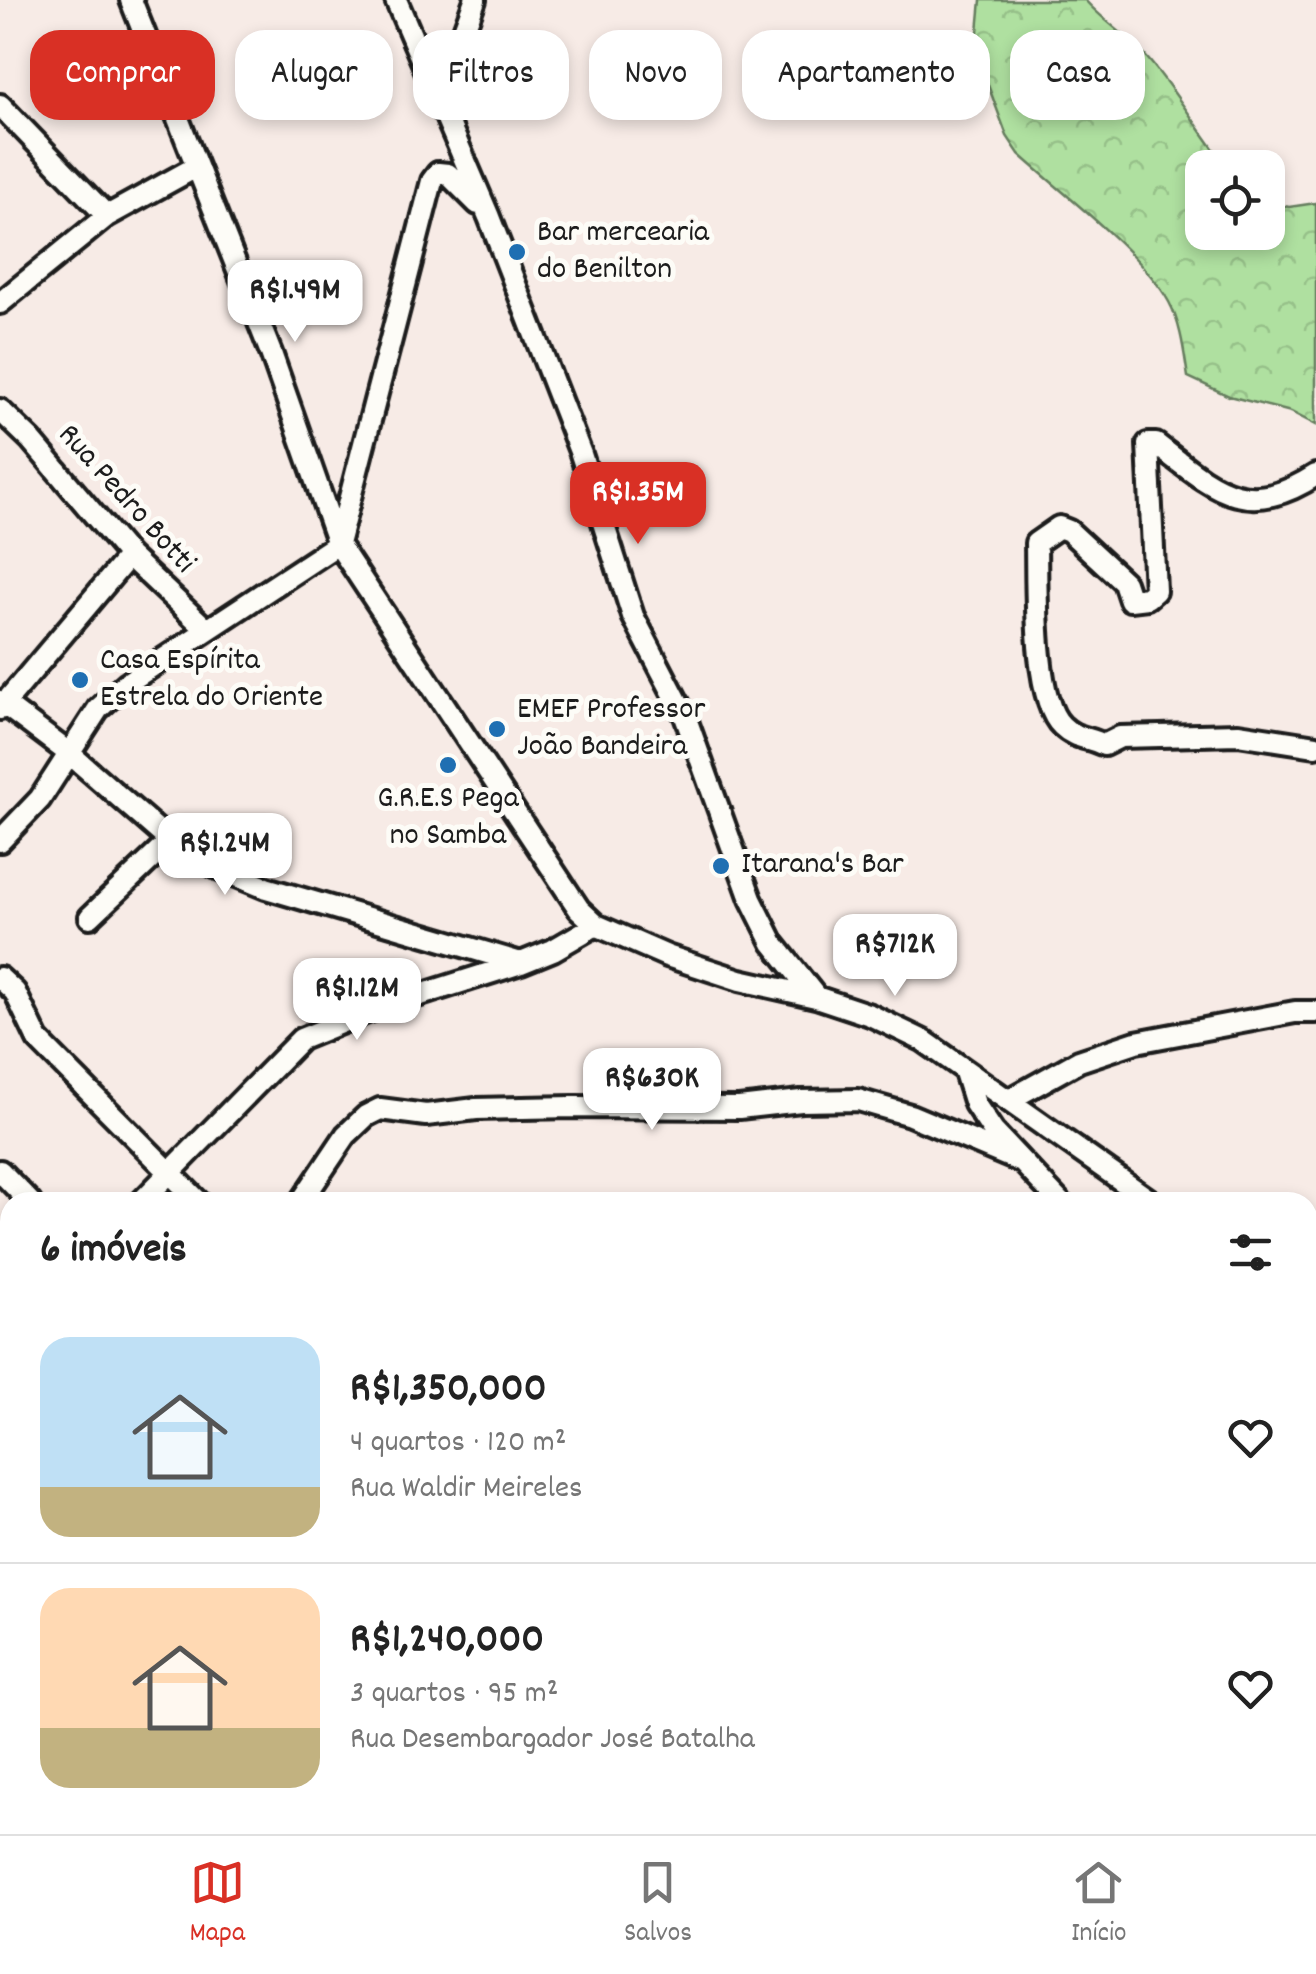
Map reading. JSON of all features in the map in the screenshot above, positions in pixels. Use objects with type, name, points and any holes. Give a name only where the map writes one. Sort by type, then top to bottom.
[{"type":"street","points":[[131,0],[272,353],[338,544],[579,909],[596,926],[666,956],[816,997],[870,1015],[924,1042],[1138,1192]]},
{"type":"street","points":[[396,0],[413,39]]},
{"type":"street","points":[[466,30],[475,0]]},
{"type":"street","points":[[0,105],[107,216]]},
{"type":"street","points":[[448,120],[581,454],[632,616],[685,716],[752,899],[780,953],[816,997]]},
{"type":"street","points":[[0,304],[107,216],[196,167]]},
{"type":"street","points":[[0,841],[40,799],[98,709],[127,683],[338,544],[432,181],[438,173],[448,174],[489,217]]},
{"type":"street","name":"Rua Pedro Botti","points":[[0,410],[31,440],[129,556],[206,629]]},
{"type":"street","points":[[1316,474],[1302,484],[1274,492],[1249,498],[1235,496],[1213,488],[1156,444],[1148,444],[1155,591],[1146,598],[1130,600],[1124,582],[1069,531],[1059,527],[1036,543],[1040,653],[1047,698],[1058,722],[1074,736],[1104,745],[1120,737],[1238,734],[1316,746]]},
{"type":"street","points":[[129,556],[1,705],[70,754],[170,841],[215,867],[266,888],[521,963]]},
{"type":"street","points":[[90,917],[170,841]]},
{"type":"street","points":[[151,1192],[312,1032],[521,963],[596,926]]},
{"type":"street","points":[[0,978],[14,992],[38,1040],[189,1192]]},
{"type":"street","points":[[1009,1100],[1079,1061],[1136,1042],[1295,1012],[1316,1012]]},
{"type":"street","points":[[966,1072],[975,1104],[994,1131],[1050,1192]]},
{"type":"street","points":[[308,1192],[346,1135],[380,1109],[426,1115],[573,1106],[739,1108],[858,1100],[879,1104],[1022,1162]]},
{"type":"street","points":[[0,1170],[21,1192]]},
{"type":"green space","points":[[981,0],[1085,0],[1117,30],[1010,30],[1010,120],[1145,120],[1145,56],[1215,150],[1185,150],[1185,250],[1285,250],[1285,206],[1316,203],[1316,425],[1291,412],[1229,396],[1188,377],[1176,319],[1157,283],[1121,244],[1019,154],[1007,136],[990,90],[990,30],[978,30]]},
{"type":"place","name":"Bar mercearia do Benilton","points":[[517,252]]},
{"type":"place","name":"Casa Espírita Estrela do Oriente","points":[[80,680]]},
{"type":"place","name":"EMEF Professor João Bandeira","points":[[497,729]]},
{"type":"place","name":"G.R.E.S Pega no Samba","points":[[448,765]]},
{"type":"place","name":"Itarana's Bar","points":[[721,866]]}]
